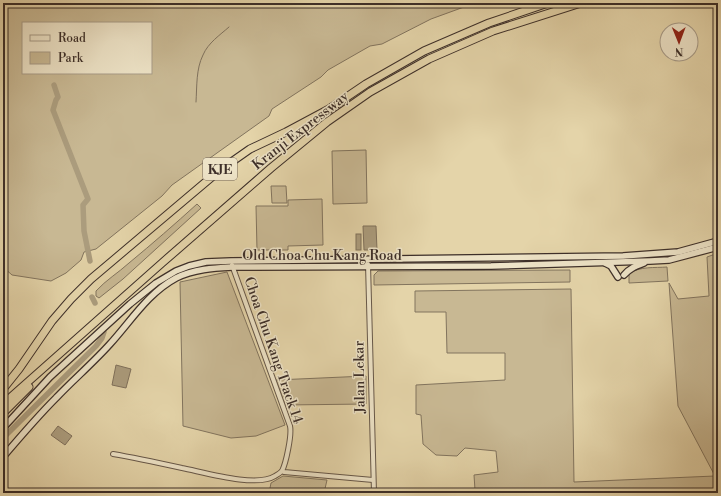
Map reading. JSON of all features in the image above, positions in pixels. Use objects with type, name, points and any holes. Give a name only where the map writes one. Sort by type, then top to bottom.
[{"type":"highway","name":"Kranji Expressway","points":[[3,389],[19,369],[52,321],[76,294],[91,279],[226,165],[250,149],[330,109],[366,84],[424,51],[489,23],[548,3]]},
{"type":"highway","name":"Kranji Expressway","points":[[3,404],[282,158],[327,122],[364,96],[429,59],[493,31],[581,3]]},
{"type":"highway","points":[[3,381],[19,369]]},
{"type":"highway","points":[[3,413],[33,383],[38,373]]},
{"type":"main road","name":"Old Choa Chu Kang Road","points":[[3,457],[54,399],[110,344],[138,310],[155,293],[177,278],[204,269],[232,264],[664,254],[692,249],[718,241]]},
{"type":"main road","name":"Old Choa Chu Kang Road","points":[[3,428],[50,377],[130,304],[176,271],[189,266],[206,262],[368,267],[605,263],[675,259],[718,247]]},
{"type":"main road","points":[[486,258],[490,262],[491,266]]},
{"type":"main road","points":[[624,275],[628,270],[635,266],[650,261]]},
{"type":"main road","points":[[605,263],[611,266],[618,277]]},
{"type":"main road","points":[[130,304],[133,308],[138,310]]},
{"type":"street","name":"Jalan Lekar","points":[[368,260],[374,493]]},
{"type":"street","name":"Choa Chu Kang Track 14","points":[[232,264],[292,434],[282,470]]},
{"type":"street","points":[[114,454],[216,476],[241,479],[269,479],[282,470],[284,472],[373,480]]},
{"type":"green space","points":[[3,3],[475,3],[431,19],[382,44],[370,46],[328,70],[321,77],[272,109],[269,116],[172,185],[162,196],[96,249],[84,252],[81,260],[66,273],[51,281],[12,275],[3,267]]},
{"type":"green space","points":[[366,150],[367,203],[333,204],[332,151]]},
{"type":"green space","points":[[271,186],[286,186],[287,203],[272,203]]},
{"type":"green space","points":[[322,199],[323,245],[288,246],[288,250],[257,250],[256,206],[288,206],[288,200]]},
{"type":"green space","points":[[197,204],[201,208],[123,279],[99,298],[96,296],[96,291],[104,283],[125,267]]},
{"type":"green space","points":[[718,253],[718,490],[714,493],[486,493],[475,490],[474,475],[498,472],[496,451],[465,448],[457,456],[436,455],[423,444],[421,415],[416,414],[416,385],[505,380],[505,353],[447,353],[446,312],[415,312],[415,291],[571,289],[574,482],[715,476],[678,406],[669,283],[678,299],[709,296],[707,257]]},
{"type":"green space","points":[[667,267],[668,281],[629,283],[629,274],[633,271],[647,268]]},
{"type":"green space","points":[[570,270],[570,282],[374,285],[374,275],[378,271]]},
{"type":"green space","points":[[227,272],[285,425],[256,436],[231,438],[183,426],[180,282]]},
{"type":"green space","points":[[366,376],[366,404],[285,405],[276,380]]},
{"type":"green space","points":[[283,476],[327,480],[324,493],[269,493],[271,483]]},
{"type":"shaded area","points":[[363,226],[376,226],[377,250],[364,250]]},
{"type":"shaded area","points":[[356,234],[361,234],[361,250],[356,250]]},
{"type":"shaded area","points":[[116,365],[131,369],[126,388],[112,385]]},
{"type":"shaded area","points":[[58,426],[72,436],[65,445],[51,435]]},
{"type":"waterway","points":[[196,102],[198,72],[203,55],[211,43],[229,27]]},
{"type":"waterway","points":[[54,85],[58,97],[53,110],[88,199],[83,205],[84,231],[90,261]]},
{"type":"waterway","points":[[92,297],[95,303]]},
{"type":"waterway","points":[[3,438],[96,346],[102,338],[104,332]]}]
